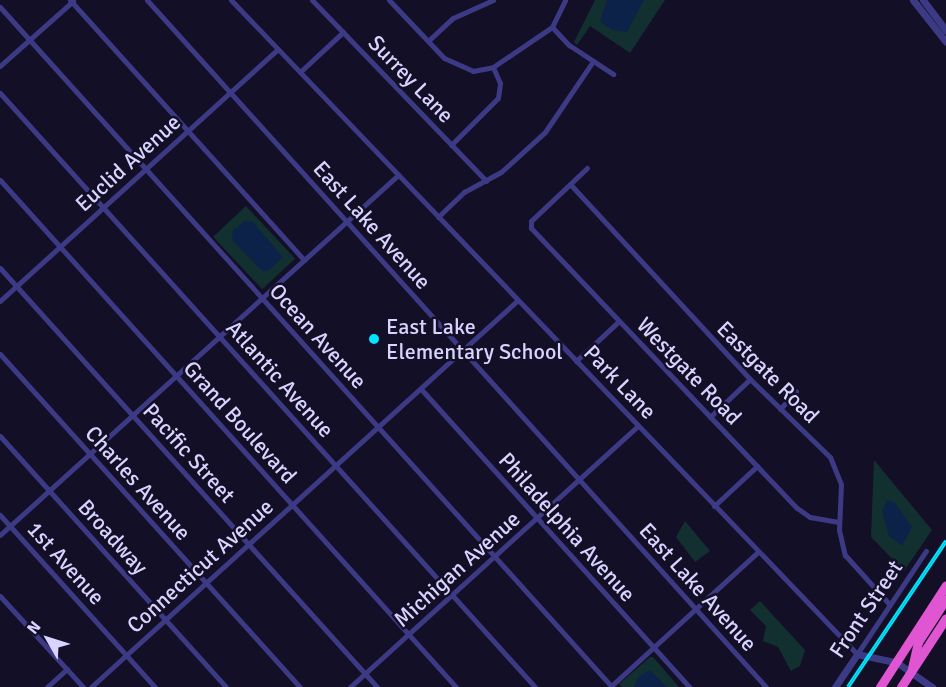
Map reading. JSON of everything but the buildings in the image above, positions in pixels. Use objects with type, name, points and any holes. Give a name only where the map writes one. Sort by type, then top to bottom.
[{"type":"highway","points":[[880,687],[946,585]]},
{"type":"highway","points":[[912,671],[918,642],[946,599]]},
{"type":"highway","points":[[902,687],[946,618]]},
{"type":"street","name":"East Lake Avenue","points":[[147,0],[766,687]]},
{"type":"street","name":"Park Lane","points":[[231,0],[857,654]]},
{"type":"street","name":"Surrey Lane","points":[[312,0],[486,181]]},
{"type":"street","points":[[389,0],[428,41],[457,67],[493,67],[552,27],[565,0]]},
{"type":"street","points":[[470,0],[473,9]]},
{"type":"street","points":[[428,41],[453,18],[493,0]]},
{"type":"street","points":[[913,0],[946,42]]},
{"type":"street","points":[[923,0],[946,30]]},
{"type":"street","points":[[0,66],[72,1],[304,260]]},
{"type":"street","name":"Ocean Avenue","points":[[0,7],[611,687]]},
{"type":"street","points":[[552,27],[593,61],[613,74]]},
{"type":"street","points":[[300,72],[343,32]]},
{"type":"street","name":"Euclid Avenue","points":[[0,301],[278,49]]},
{"type":"street","points":[[438,217],[464,192],[486,181],[545,132],[593,61]]},
{"type":"street","points":[[451,145],[498,98],[500,83],[493,67]]},
{"type":"street","name":"Atlantic Avenue","points":[[0,93],[535,687]]},
{"type":"street","points":[[570,184],[587,168]]},
{"type":"street","points":[[0,536],[398,175]]},
{"type":"street","name":"Grand Boulevard","points":[[0,180],[456,687]]},
{"type":"street","name":"Westgate Road","points":[[570,184],[531,221],[531,228],[805,514],[839,522]]},
{"type":"street","name":"Eastgate Road","points":[[570,184],[750,379],[834,463],[841,484],[839,522],[844,555],[890,605]]},
{"type":"street","name":"Pacific Street","points":[[0,268],[377,687]]},
{"type":"street","name":"Connecticut Avenue","points":[[91,687],[518,300]]},
{"type":"street","points":[[576,361],[619,321]]},
{"type":"street","name":"Charles Avenue","points":[[0,354],[300,687]]},
{"type":"street","points":[[710,417],[750,379]]},
{"type":"street","name":"Philadelphia Avenue","points":[[420,389],[689,687]]},
{"type":"street","points":[[780,409],[796,391]]},
{"type":"street","name":"Michigan Avenue","points":[[350,687],[638,426]]},
{"type":"street","name":"Broadway","points":[[0,436],[226,687]]},
{"type":"street","points":[[714,506],[757,466]]},
{"type":"street","name":"1st Avenue","points":[[0,515],[155,687]]},
{"type":"street","name":"Front Street","points":[[835,687],[926,551]]},
{"type":"street","points":[[611,687],[758,552]]},
{"type":"street","points":[[0,596],[83,687]]},
{"type":"street","points":[[857,654],[896,662],[932,687]]},
{"type":"street","points":[[47,687],[67,669]]},
{"type":"green space","points":[[595,0],[665,0],[630,53],[590,26],[577,45],[574,42]]},
{"type":"green space","points":[[246,206],[295,259],[262,289],[213,237]]},
{"type":"green space","points":[[874,460],[932,530],[904,571],[871,537]]},
{"type":"green space","points":[[685,521],[710,551],[695,562],[676,537]]},
{"type":"green space","points":[[760,601],[805,650],[800,666],[791,671],[778,647],[763,641],[766,626],[750,610]]},
{"type":"green space","points":[[650,657],[653,657],[679,687],[622,687],[619,684]]},
{"type":"water","points":[[607,0],[644,0],[627,32],[612,30],[600,21]]},
{"type":"water","points":[[245,221],[253,222],[283,257],[268,271],[262,271],[232,240],[233,230]]},
{"type":"water","points":[[887,500],[895,503],[912,527],[902,546],[889,536],[882,511]]},
{"type":"water","points":[[650,670],[667,687],[634,687],[638,677]]},
{"type":"railway","points":[[848,687],[946,541]]},
{"type":"place","name":"East Lake Elementary School","points":[[374,339]]}]
